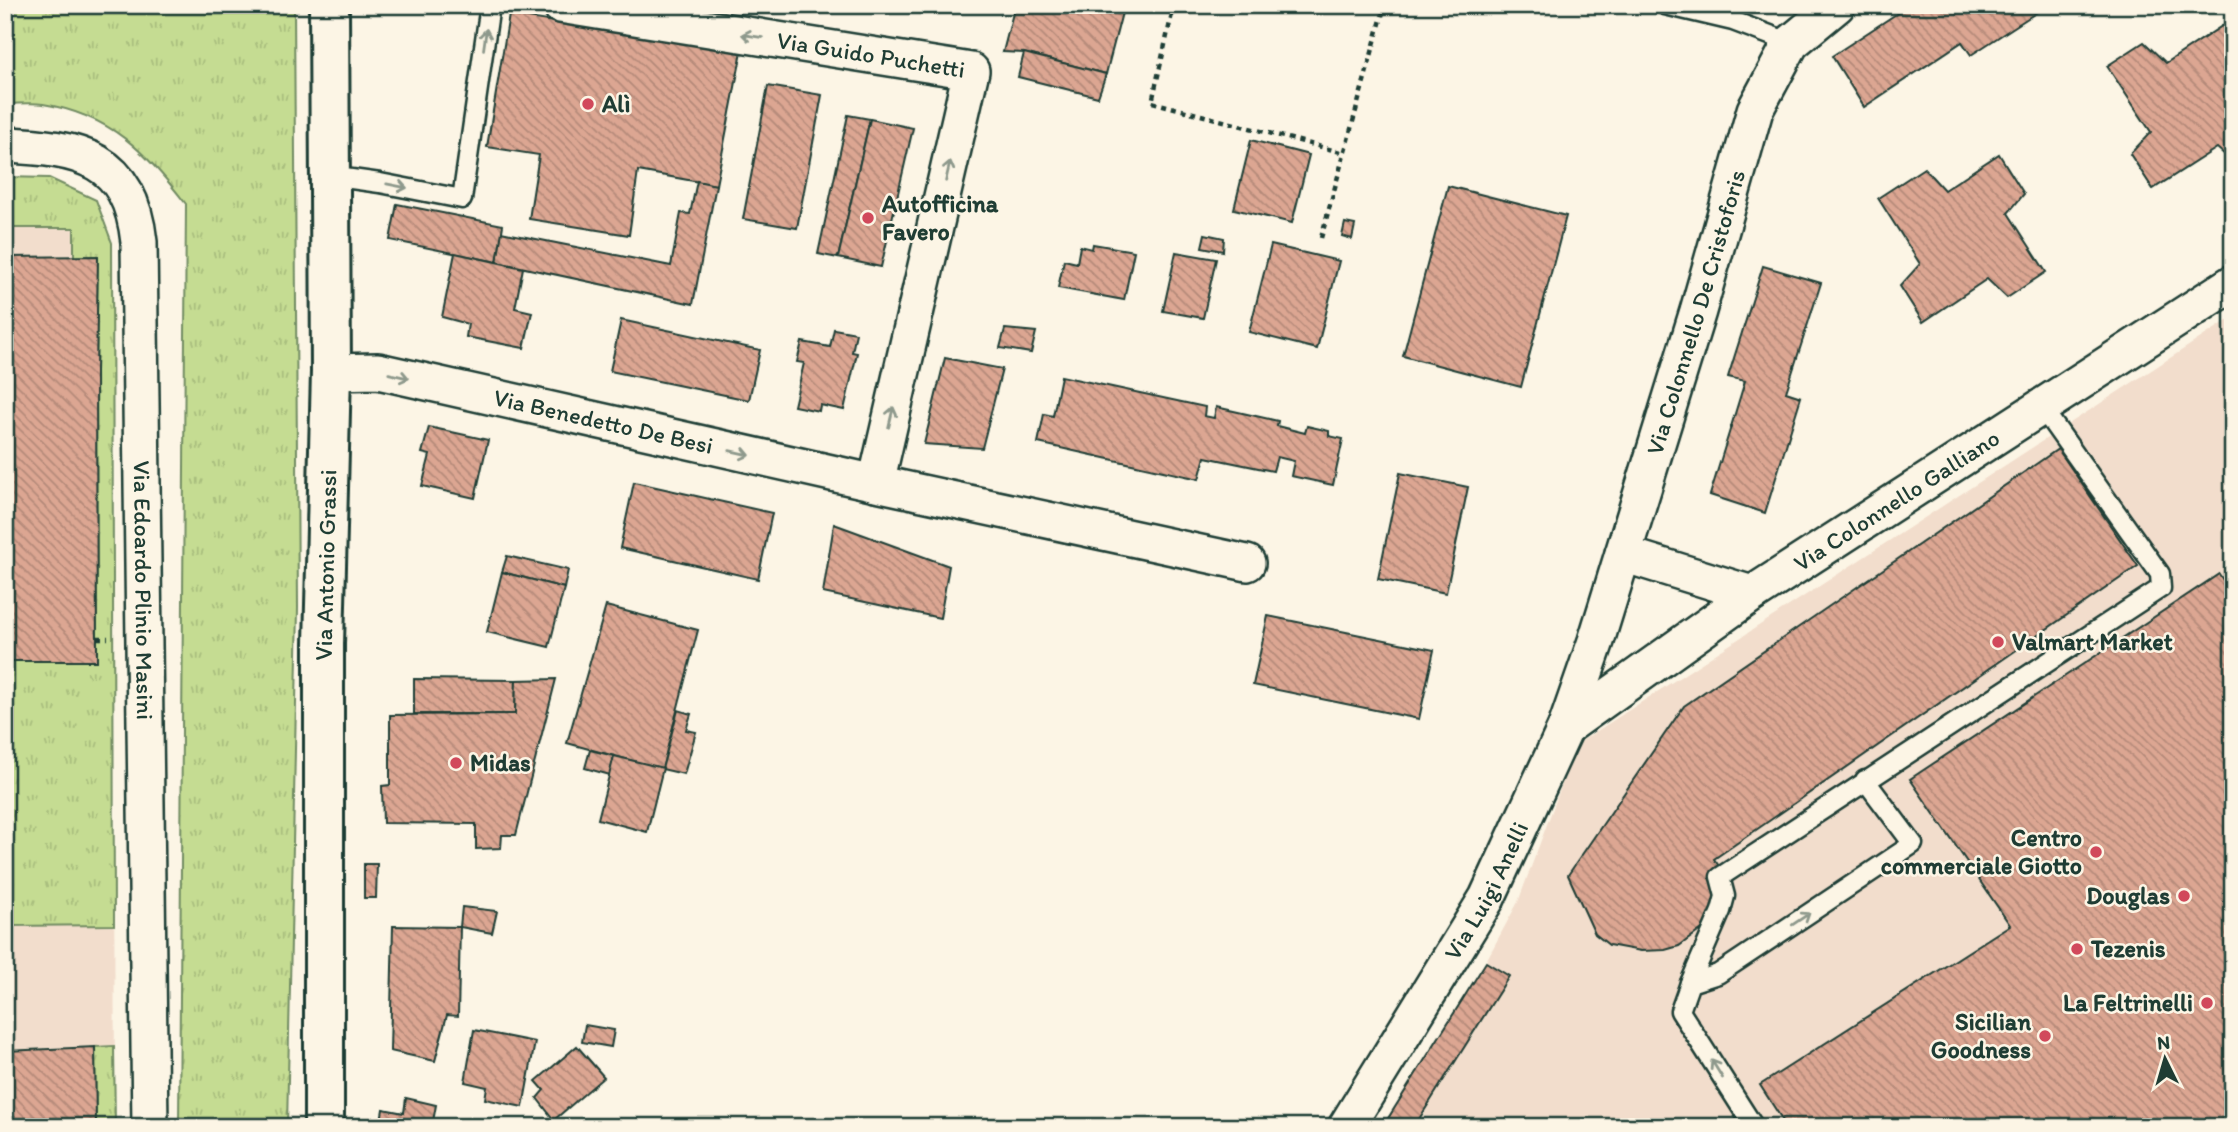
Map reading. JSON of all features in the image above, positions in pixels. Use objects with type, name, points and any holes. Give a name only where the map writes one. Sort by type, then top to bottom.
[{"type":"street","name":"Via Antonio Grassi","points":[[324,1127],[324,644],[331,372],[329,5]]},
{"type":"street","name":"Via Guido Puchetti","points":[[560,5],[971,71],[876,484]]},
{"type":"street","name":"Via Colonnello De Cristoforis","points":[[1596,641],[1698,311],[1755,110],[1791,43],[1837,5]]},
{"type":"street","name":"Via Edoardo Plinio Masini","points":[[5,145],[67,150],[103,166],[127,193],[136,219],[139,242],[150,1127]]},
{"type":"street","name":"Via Colonnello Galliano","points":[[1566,727],[1752,594],[2233,283]]},
{"type":"street","name":"Via Benedetto De Besi","points":[[331,372],[378,371],[876,484],[1247,563]]},
{"type":"street","points":[[1623,554],[1752,594]]},
{"type":"street","name":"Via Luigi Anelli","points":[[1346,1127],[1487,898],[1566,727],[1596,641]]},
{"type":"street","points":[[304,1127],[324,1077]]},
{"type":"lane","points":[[330,176],[462,199],[490,5]]},
{"type":"lane","points":[[1665,5],[1733,21],[1791,43]]},
{"type":"lane","points":[[1754,1127],[1680,1011],[1721,911],[1724,896],[1720,877],[2161,588],[2160,574],[2042,408]]},
{"type":"lane","points":[[1690,983],[1718,974],[1913,844],[1865,780]]},
{"type":"path","points":[[1174,5],[1152,102],[1344,153]]},
{"type":"path","points":[[1321,238],[1385,5]]},
{"type":"shaded area","points":[[5,177],[49,178],[96,200],[112,243],[115,1127],[5,1127]]},
{"type":"shaded area","points":[[2233,317],[2233,1127],[1396,1127],[1518,902],[1577,744]]},
{"type":"green space","points":[[5,5],[294,5],[298,608],[287,1127],[179,1127],[186,204],[141,152],[108,127],[67,109],[38,103],[5,104]]},
{"type":"green space","points":[[5,177],[49,178],[96,200],[112,243],[114,925],[5,926],[5,661],[97,661],[98,257],[74,257],[74,228],[5,228]]},
{"type":"green space","points":[[114,1046],[115,1127],[96,1127],[95,1047]]},
{"type":"building","points":[[920,5],[952,5],[951,11]]},
{"type":"building","points":[[1015,5],[1124,5],[1106,74],[1024,53],[1003,52]]},
{"type":"building","points":[[1910,5],[1939,5],[1941,8],[1945,5],[2048,5],[1971,55],[1962,42],[1864,107],[1832,56]]},
{"type":"building","points":[[509,15],[742,51],[716,185],[638,171],[629,235],[529,219],[539,155],[487,147]]},
{"type":"building","points":[[2225,24],[2233,36],[2233,162],[2217,148],[2153,189],[2130,154],[2151,132],[2107,66],[2144,42],[2166,63]]},
{"type":"building","points":[[1024,53],[1106,74],[1098,97],[1018,77]]},
{"type":"building","points":[[768,86],[822,95],[797,228],[743,219]]},
{"type":"building","points":[[848,115],[870,119],[838,258],[818,254]]},
{"type":"building","points":[[870,119],[913,128],[881,267],[838,258]]},
{"type":"building","points":[[1251,140],[1309,155],[1292,223],[1234,209]]},
{"type":"building","points":[[1999,154],[2024,194],[2008,213],[2046,272],[2007,298],[1987,279],[1923,322],[1900,286],[1920,264],[1878,198],[1924,168],[1944,190]]},
{"type":"building","points":[[697,181],[716,185],[693,304],[497,262],[501,232],[671,266],[681,213],[690,214]]},
{"type":"building","points":[[1448,186],[1566,216],[1521,387],[1403,356]]},
{"type":"building","points":[[397,204],[503,225],[497,262],[390,240]]},
{"type":"building","points":[[1345,223],[1355,225],[1352,239],[1342,236]]},
{"type":"building","points":[[1205,234],[1224,238],[1223,251],[1202,247]]},
{"type":"building","points":[[1093,244],[1134,251],[1124,300],[1058,288],[1064,260],[1077,263],[1080,246],[1092,249]]},
{"type":"building","points":[[1271,245],[1339,261],[1317,349],[1249,332]]},
{"type":"building","points":[[1176,252],[1216,259],[1203,318],[1163,311]]},
{"type":"building","points":[[455,253],[523,268],[515,308],[532,312],[524,348],[466,337],[468,324],[442,317]]},
{"type":"building","points":[[98,256],[97,661],[5,661],[5,257]]},
{"type":"building","points":[[1763,266],[1821,283],[1786,392],[1801,397],[1765,513],[1710,495],[1745,381],[1728,377]]},
{"type":"building","points":[[621,320],[760,350],[749,400],[610,371]]},
{"type":"building","points":[[834,329],[856,333],[852,352],[857,353],[844,410],[820,405],[819,411],[794,406],[804,363],[797,362],[802,342],[830,347]]},
{"type":"building","points":[[1005,329],[1036,332],[1031,353],[1000,348]]},
{"type":"building","points":[[945,358],[1002,369],[982,448],[924,444]]},
{"type":"building","points":[[1061,376],[1205,407],[1204,416],[1214,418],[1216,407],[1278,421],[1277,426],[1305,433],[1307,426],[1329,431],[1329,436],[1343,439],[1333,485],[1291,476],[1294,461],[1277,457],[1273,471],[1205,457],[1199,479],[1038,443],[1044,414],[1053,416]]},
{"type":"building","points":[[429,427],[488,440],[475,498],[422,486],[430,455],[422,453]]},
{"type":"building","points":[[2058,449],[2138,566],[1714,859],[1719,866],[1719,895],[1715,909],[1702,929],[1679,946],[1665,950],[1641,951],[1609,945],[1595,934],[1568,875],[1684,706]]},
{"type":"building","points":[[1400,473],[1468,487],[1446,593],[1378,579]]},
{"type":"building","points":[[634,482],[772,513],[758,579],[620,548]]},
{"type":"building","points":[[834,524],[949,566],[940,618],[823,593]]},
{"type":"building","points":[[507,556],[568,570],[564,588],[502,572]]},
{"type":"building","points":[[502,572],[564,588],[549,647],[487,632]]},
{"type":"building","name":"Centro commerciale Giotto","points":[[2219,574],[2233,595],[2233,1127],[1787,1127],[1760,1085],[2010,925],[1910,779]]},
{"type":"building","points":[[606,606],[698,630],[662,769],[567,743]]},
{"type":"building","points":[[1268,616],[1434,650],[1419,719],[1253,685]]},
{"type":"building","points":[[414,679],[516,680],[515,714],[414,714]]},
{"type":"building","points":[[556,679],[516,835],[502,835],[501,848],[476,849],[476,824],[383,823],[382,786],[390,785],[390,715],[515,714],[516,680]]},
{"type":"building","points":[[678,710],[691,714],[686,730],[696,732],[684,774],[662,769]]},
{"type":"building","points":[[590,750],[614,756],[610,775],[585,768]]},
{"type":"building","points":[[614,756],[663,768],[647,832],[598,819]]},
{"type":"building","points":[[364,864],[377,864],[376,898],[364,898]]},
{"type":"building","points":[[462,907],[497,911],[492,933],[460,927]]},
{"type":"building","points":[[393,926],[460,927],[458,1016],[447,1015],[435,1061],[390,1051]]},
{"type":"building","points":[[1486,962],[1509,976],[1414,1127],[1398,1127],[1387,1120]]},
{"type":"building","points":[[585,1025],[614,1030],[611,1047],[582,1042]]},
{"type":"building","points":[[474,1030],[535,1042],[523,1107],[485,1099],[487,1087],[465,1082]]},
{"type":"building","points":[[577,1046],[604,1077],[554,1120],[537,1098],[544,1090],[536,1081]]},
{"type":"building","points":[[95,1047],[96,1127],[5,1127],[5,1051]]},
{"type":"building","points":[[406,1098],[436,1105],[432,1127],[380,1127],[383,1109],[404,1113]]},
{"type":"place","name":"Alì","points":[[588,104]]},
{"type":"place","name":"Autofficina Favero","points":[[868,218]]},
{"type":"place","name":"Valmart Market","points":[[1998,642]]},
{"type":"place","name":"Midas","points":[[456,763]]},
{"type":"place","name":"Centro commerciale Giotto","points":[[2096,852]]},
{"type":"place","name":"Douglas","points":[[2184,896]]},
{"type":"place","name":"Tezenis","points":[[2077,949]]},
{"type":"place","name":"La Feltrinelli","points":[[2207,1003]]},
{"type":"place","name":"Sicilian Goodness","points":[[2045,1036]]}]
